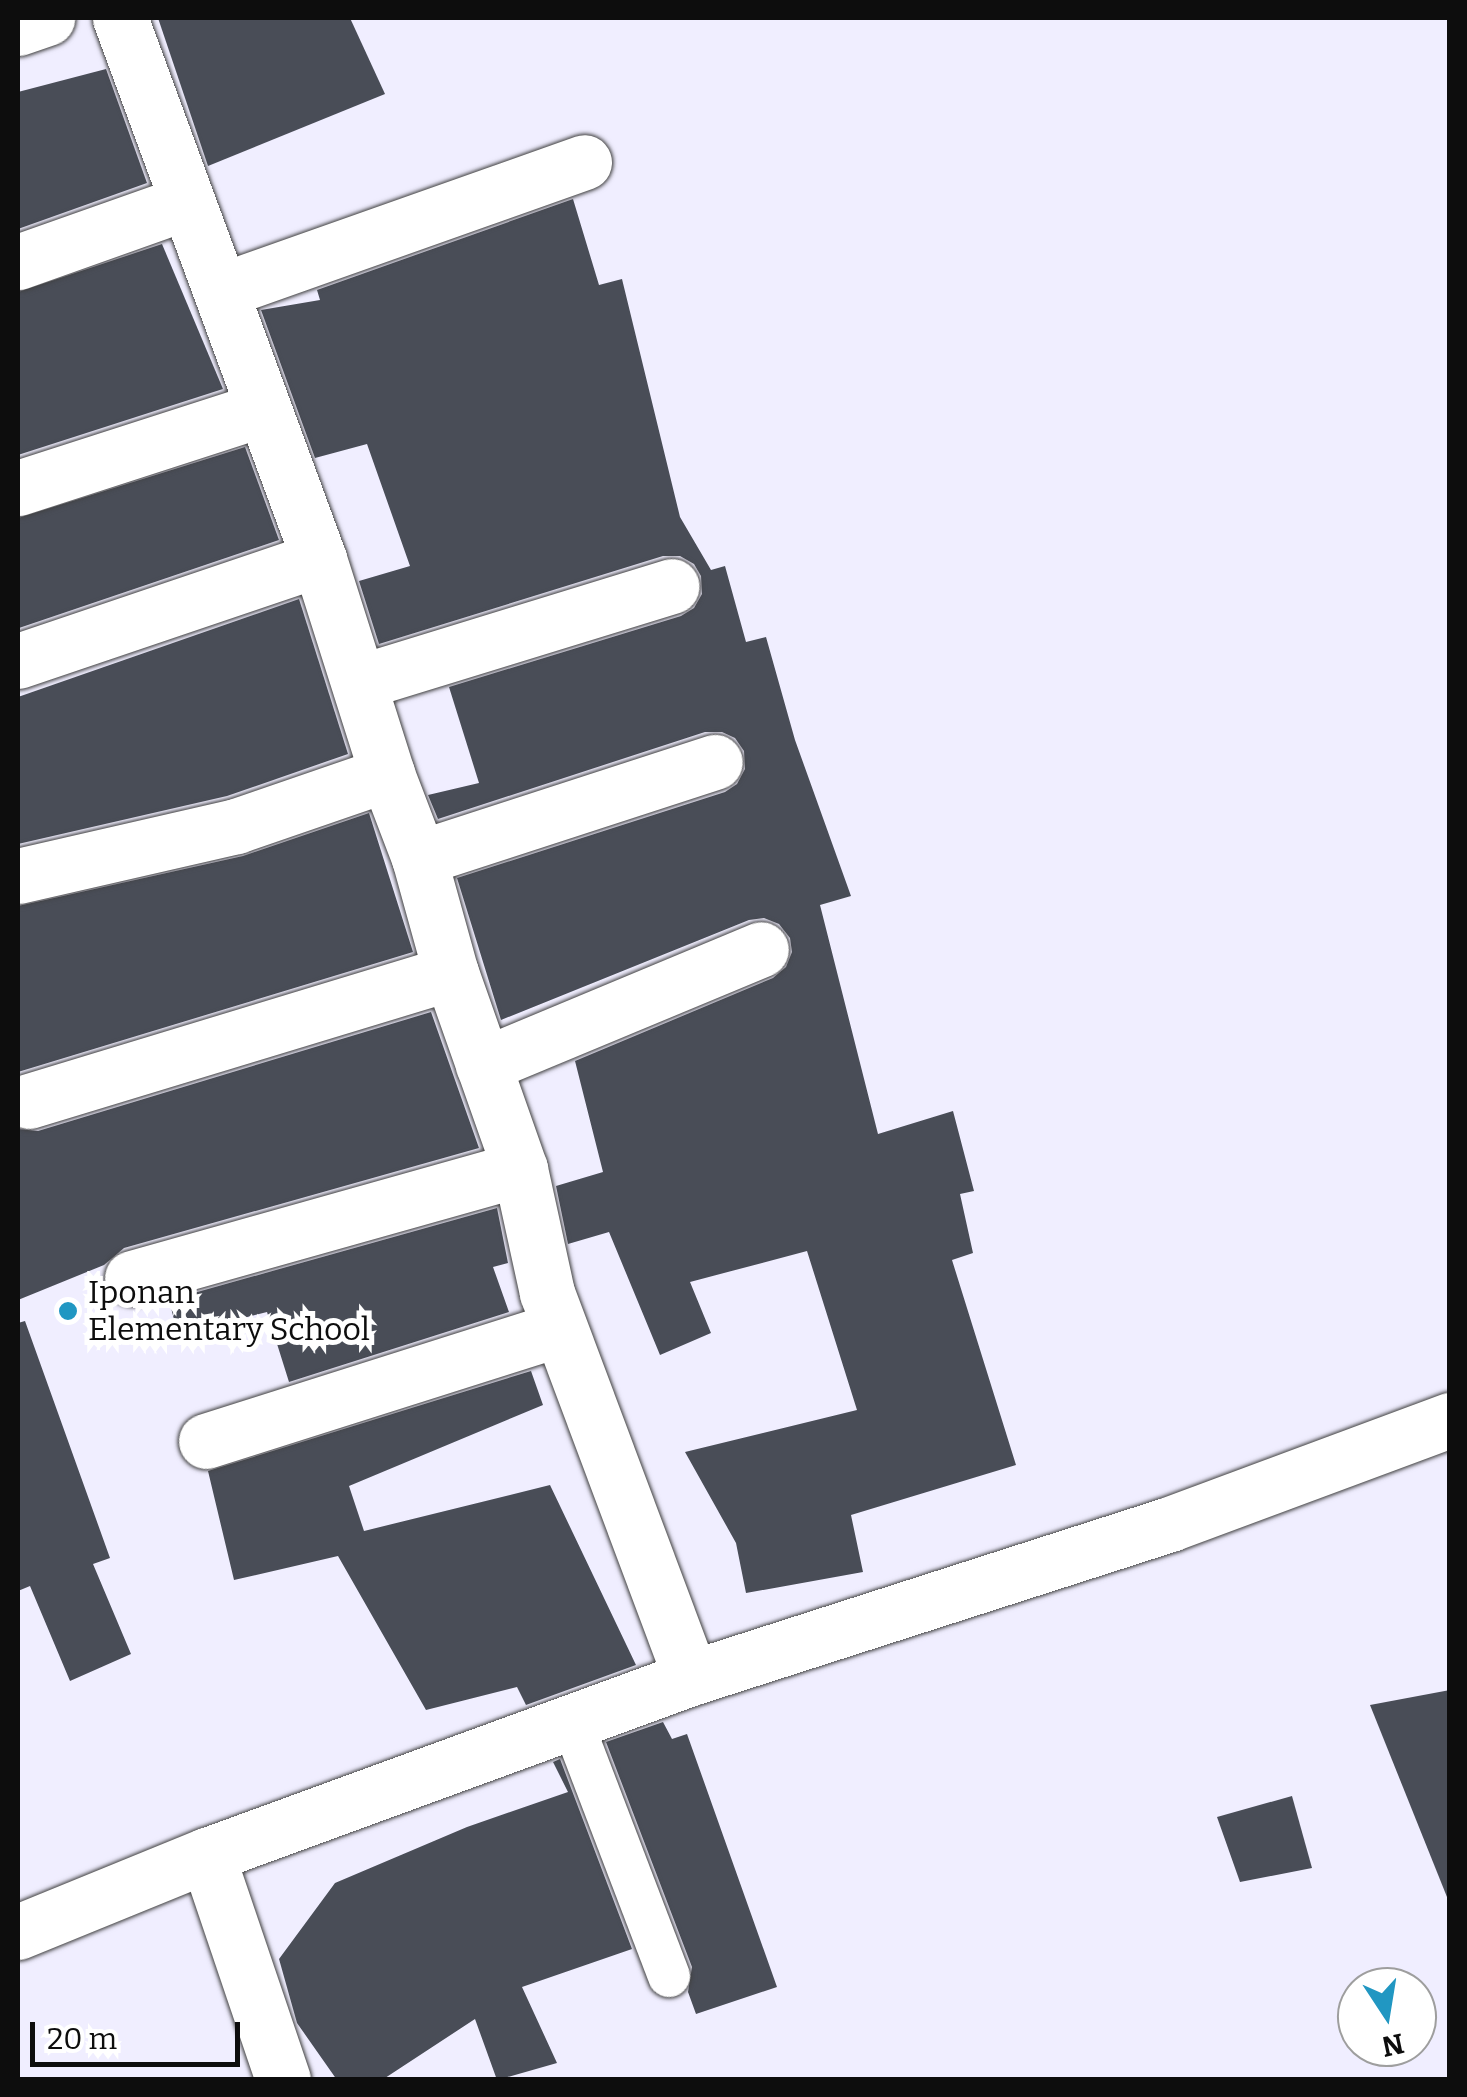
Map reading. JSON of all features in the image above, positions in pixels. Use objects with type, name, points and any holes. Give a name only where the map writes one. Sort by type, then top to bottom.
[{"type":"street","points":[[18,28],[47,18]]},
{"type":"street","points":[[120,18],[319,559],[387,774],[419,858],[451,973],[520,1169],[560,1329],[691,1678]]},
{"type":"street","points":[[223,290],[584,162]]},
{"type":"street","points":[[18,262],[185,203]]},
{"type":"street","points":[[18,488],[262,410]]},
{"type":"street","points":[[18,660],[319,559]]},
{"type":"street","points":[[360,682],[672,586]]},
{"type":"street","points":[[419,858],[716,762]]},
{"type":"street","points":[[18,876],[236,826],[387,774]]},
{"type":"street","points":[[484,1065],[761,949]]},
{"type":"street","points":[[29,1101],[451,973]]},
{"type":"street","points":[[132,1278],[520,1169]]},
{"type":"street","points":[[206,1441],[560,1329]]},
{"type":"street","points":[[18,1932],[207,1855],[691,1678],[1444,1432]]},
{"type":"street","points":[[207,1855],[283,2080]]},
{"type":"lane","points":[[572,1722],[669,1976]]},
{"type":"building","points":[[158,18],[350,18],[385,94],[208,166]]},
{"type":"building","points":[[106,69],[147,183],[18,229],[18,92]]},
{"type":"building","points":[[573,199],[599,285],[622,279],[680,517],[711,570],[725,566],[746,642],[766,637],[795,740],[851,896],[820,905],[878,1134],[953,1111],[974,1191],[960,1194],[973,1253],[952,1260],[1016,1465],[851,1515],[863,1572],[746,1593],[736,1543],[685,1452],[857,1410],[807,1251],[690,1282],[711,1333],[660,1355],[609,1232],[568,1244],[556,1186],[603,1172],[575,1061],[773,978],[786,967],[792,952],[790,938],[779,924],[764,918],[749,920],[501,1020],[457,878],[725,792],[737,784],[745,769],[744,751],[735,738],[722,732],[705,732],[438,819],[428,795],[479,783],[449,687],[681,616],[694,608],[702,594],[701,576],[694,564],[680,556],[663,556],[379,644],[359,581],[410,566],[367,444],[315,458],[261,310],[320,300],[317,290]]},
{"type":"building","points":[[162,244],[223,389],[18,455],[18,292]]},
{"type":"building","points":[[245,447],[279,540],[19,628],[18,518]]},
{"type":"building","points":[[299,599],[348,754],[227,796],[18,844],[18,697]]},
{"type":"building","points":[[369,813],[413,952],[18,1072],[18,906],[243,856]]},
{"type":"building","points":[[431,1012],[479,1148],[124,1248],[104,1265],[18,1300],[18,1129],[38,1131]]},
{"type":"building","points":[[497,1208],[508,1263],[493,1267],[509,1312],[289,1382],[267,1312],[178,1335],[169,1300]]},
{"type":"building","points":[[25,1321],[110,1558],[93,1564],[131,1654],[70,1681],[30,1586],[18,1591],[18,1323]]},
{"type":"building","points":[[531,1371],[543,1405],[349,1486],[364,1531],[550,1485],[636,1665],[526,1705],[517,1687],[426,1710],[338,1556],[234,1580],[208,1471]]},
{"type":"building","points":[[1450,1690],[1450,1896],[1447,1897],[1370,1705]]},
{"type":"building","points":[[663,1722],[672,1739],[687,1734],[777,1987],[696,2014],[688,1992],[692,1967],[606,1742]]},
{"type":"building","points":[[560,1759],[632,1949],[522,1987],[557,2063],[497,2080],[475,2019],[382,2080],[337,2080],[297,2023],[279,1959],[335,1883],[467,1827],[568,1792],[553,1762]]},
{"type":"building","points":[[1292,1796],[1312,1868],[1240,1882],[1217,1817]]},
{"type":"place","name":"Iponan Elementary School","points":[[68,1311]]}]
